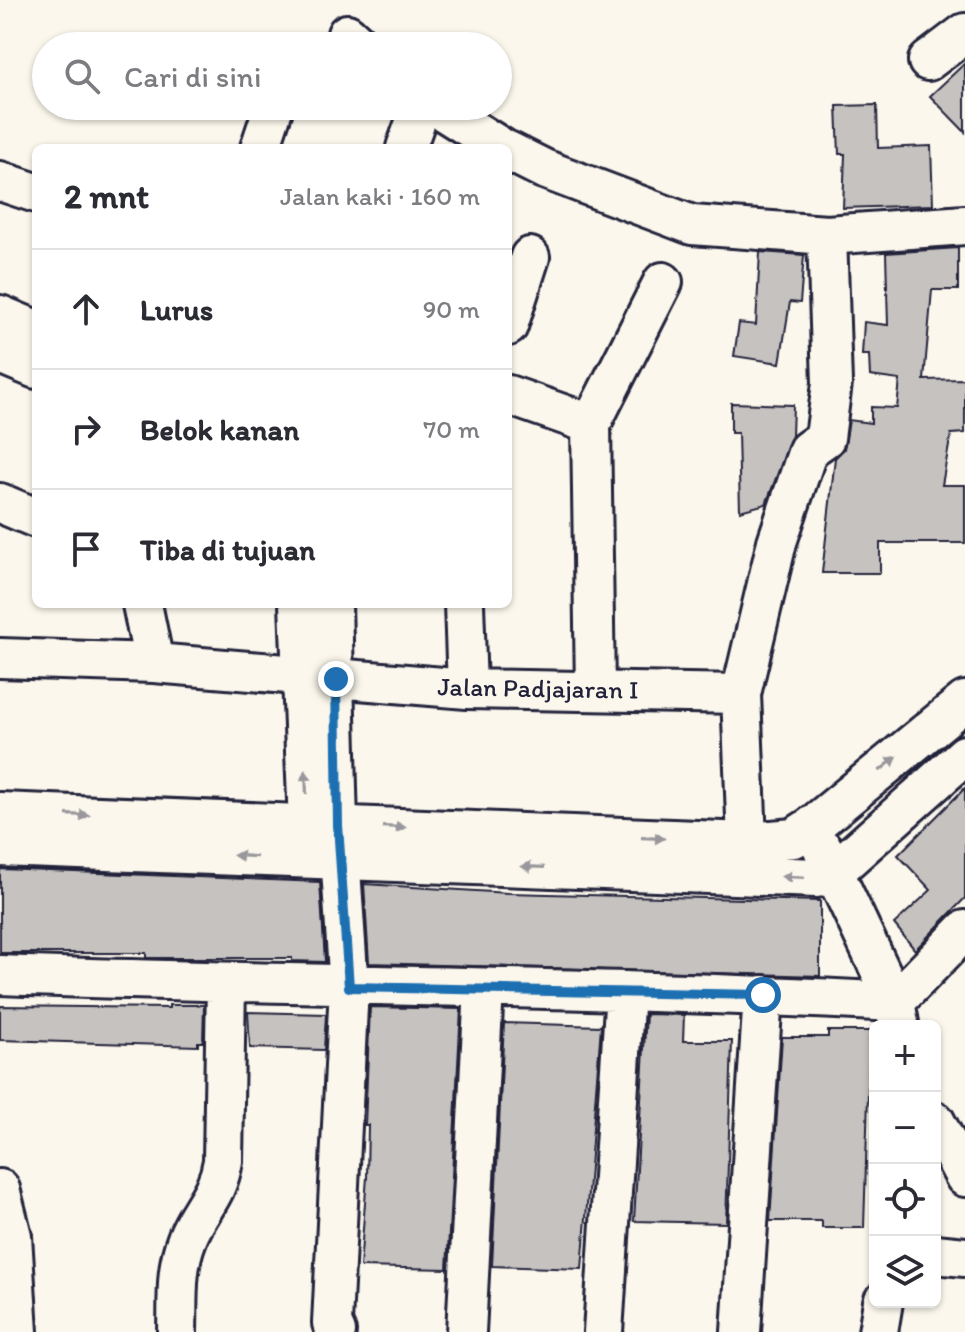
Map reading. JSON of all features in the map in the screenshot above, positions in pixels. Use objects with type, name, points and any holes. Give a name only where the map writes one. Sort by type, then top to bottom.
[{"type":"street","points":[[928,61],[965,33]]},
{"type":"street","points":[[261,144],[269,120]]},
{"type":"street","points":[[407,144],[416,120]]},
{"type":"street","points":[[457,120],[496,144]]},
{"type":"street","points":[[512,153],[544,169],[692,225],[827,235],[965,225]]},
{"type":"street","points":[[0,181],[32,192]]},
{"type":"street","points":[[747,842],[741,694],[786,515],[808,450],[825,438],[832,383],[827,235]]},
{"type":"street","points":[[512,313],[530,257]]},
{"type":"street","points":[[595,689],[591,424],[663,282]]},
{"type":"street","points":[[0,315],[32,328]]},
{"type":"street","points":[[0,354],[32,367]]},
{"type":"street","points":[[512,396],[591,424]]},
{"type":"street","points":[[0,503],[32,516]]},
{"type":"street","points":[[143,608],[154,663]]},
{"type":"street","points":[[300,608],[319,677]]},
{"type":"street","points":[[331,608],[319,677],[324,842],[349,987],[332,1323],[336,1332]]},
{"type":"street","points":[[464,608],[467,689]]},
{"type":"street","name":"Jalan Padjajaran I","points":[[0,658],[154,663],[467,689],[741,694]]},
{"type":"street","points":[[0,847],[324,842],[747,842],[794,838],[965,701]]},
{"type":"street","points":[[0,812],[324,842],[816,878],[836,870],[965,755]]},
{"type":"street","points":[[811,827],[836,870],[897,1014]]},
{"type":"street","points":[[897,1014],[965,930]]},
{"type":"street","points":[[0,975],[226,984],[763,995],[897,1014]]},
{"type":"street","points":[[177,1332],[178,1267],[188,1237],[219,1185],[223,1161],[226,984]]},
{"type":"street","points":[[466,1332],[484,988]]},
{"type":"street","points":[[603,1332],[625,991]]},
{"type":"street","points":[[741,1332],[763,995]]},
{"type":"street","points":[[941,1132],[965,1177]]},
{"type":"street","points":[[0,1189],[12,1236],[18,1332]]},
{"type":"street","points":[[941,1255],[965,1257]]},
{"type":"street","points":[[878,1332],[882,1308]]},
{"type":"building","points":[[965,63],[965,132],[930,96]]},
{"type":"building","points":[[877,105],[878,148],[931,146],[933,205],[843,208],[845,154],[839,154],[837,106]]},
{"type":"building","points":[[958,248],[958,290],[932,290],[924,380],[965,379],[965,433],[951,434],[942,485],[965,485],[965,543],[880,543],[880,573],[822,573],[835,458],[844,449],[849,420],[871,423],[871,407],[897,408],[900,380],[870,376],[869,355],[862,355],[864,322],[888,325],[886,253]]},
{"type":"building","points":[[760,252],[804,255],[800,303],[790,302],[780,363],[734,356],[739,323],[756,325]]},
{"type":"building","points":[[731,403],[793,405],[792,436],[766,504],[740,511],[738,433],[731,433]]},
{"type":"building","points":[[965,788],[965,898],[915,950],[894,924],[931,890],[898,855]]},
{"type":"building","points":[[0,869],[320,882],[325,962],[292,961],[292,958],[146,958],[146,953],[0,953]]},
{"type":"building","points":[[364,884],[508,893],[820,901],[820,976],[369,963]]},
{"type":"building","points":[[169,1005],[204,1005],[203,1042],[198,1042],[198,1046],[0,1040],[0,1006],[169,1008]]},
{"type":"building","points":[[370,1007],[461,1009],[447,1269],[360,1267],[367,1177],[368,1125],[365,1125]]},
{"type":"building","points":[[248,1012],[326,1014],[324,1050],[250,1048]]},
{"type":"building","points":[[646,1014],[684,1015],[683,1041],[732,1041],[726,1223],[634,1221]]},
{"type":"building","points":[[504,1023],[601,1026],[582,1269],[492,1266]]},
{"type":"building","points":[[828,1031],[869,1031],[864,1228],[822,1228],[822,1221],[770,1221],[782,1037],[828,1037]]},
{"type":"route","points":[[336,679],[338,825],[349,987],[763,995]]}]
